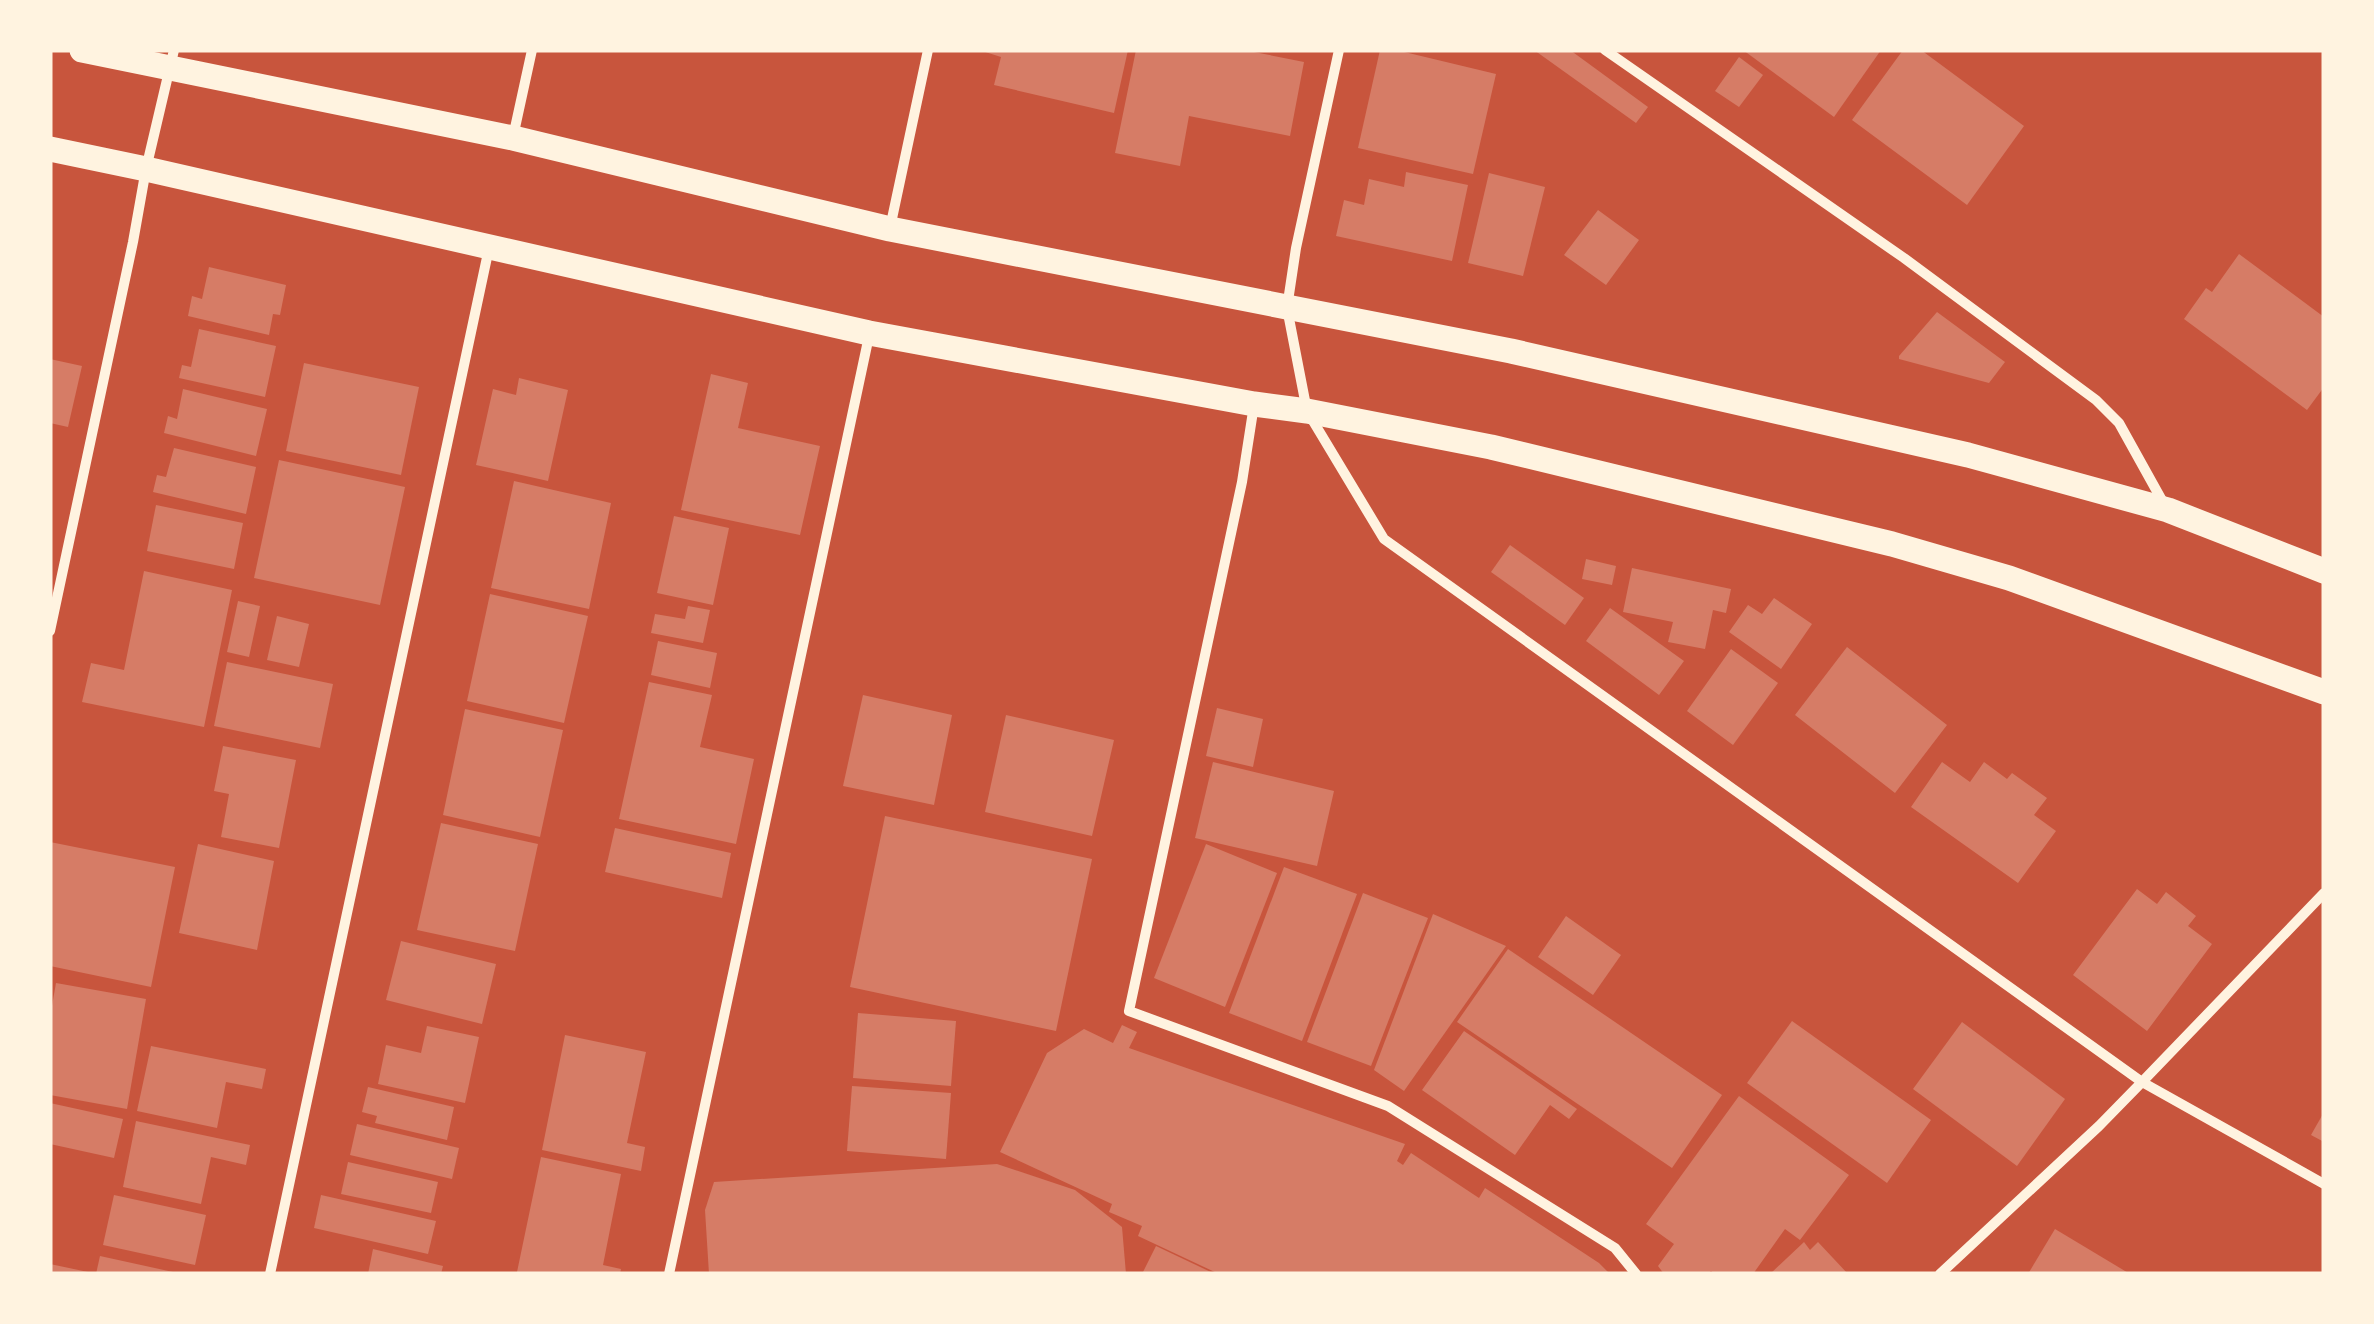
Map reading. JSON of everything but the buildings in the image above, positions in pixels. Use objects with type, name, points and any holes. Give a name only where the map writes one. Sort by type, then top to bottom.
[{"type":"main road","points":[[82,50],[172,60],[890,230],[1511,351],[1968,455],[2168,510],[2324,571]]},
{"type":"main road","points":[[50,150],[869,333],[1308,411],[1491,448],[1892,544],[2009,578],[2324,692]]},
{"type":"street","points":[[513,138],[532,50]]},
{"type":"street","points":[[890,230],[928,50]]},
{"type":"street","points":[[1339,50],[1296,248],[1287,308],[1308,411],[1384,539],[2142,1082],[2324,1184]]},
{"type":"street","points":[[1605,50],[1904,258],[2096,400],[2119,423],[2168,510]]},
{"type":"street","points":[[50,630],[172,60]]},
{"type":"street","points":[[270,1274],[490,246]]},
{"type":"street","points":[[669,1274],[869,333]]},
{"type":"street","points":[[1254,404],[1242,482],[1130,1010],[1388,1106],[1616,1248],[1636,1274]]},
{"type":"street","points":[[1940,1274],[2099,1126],[2324,893]]}]
